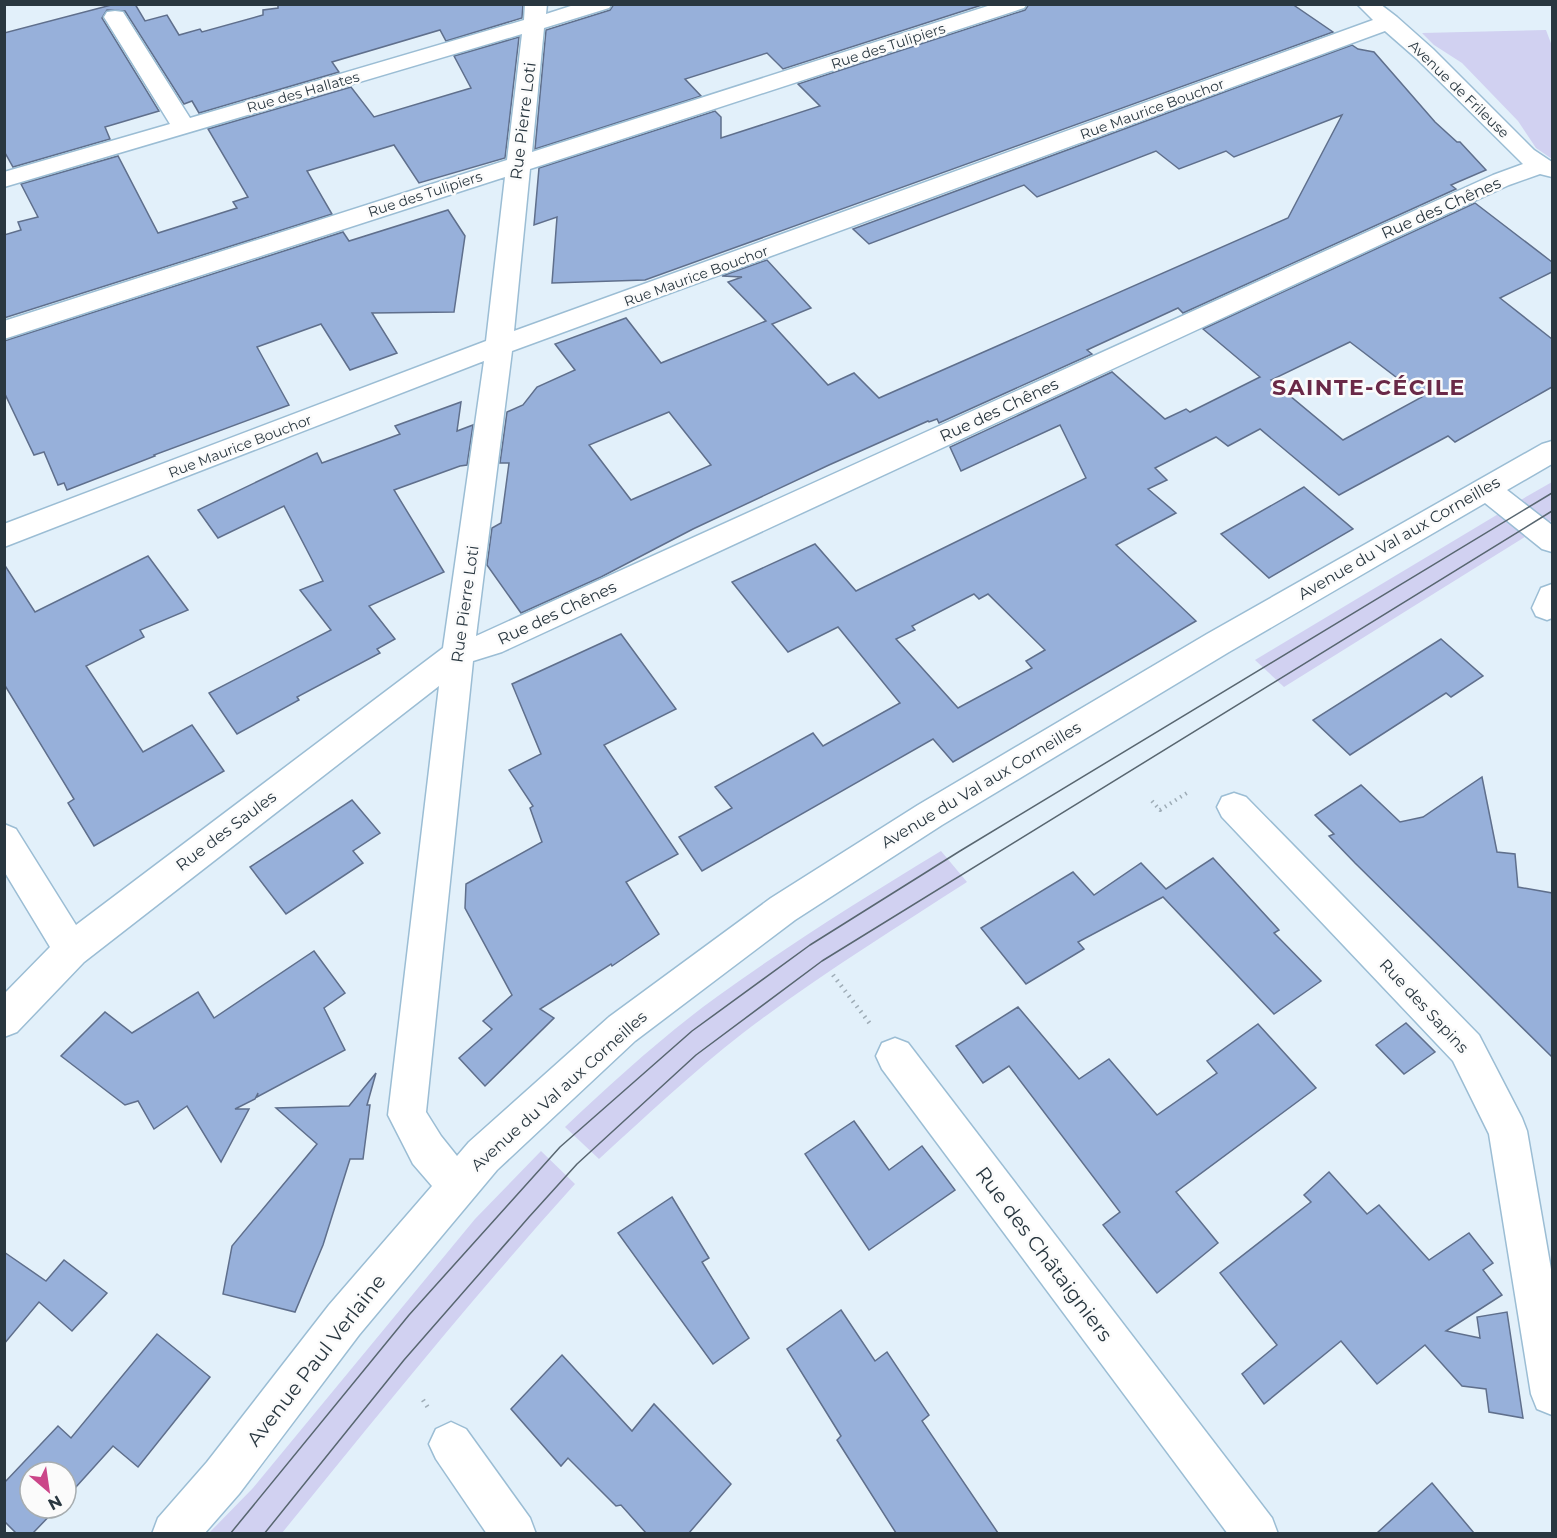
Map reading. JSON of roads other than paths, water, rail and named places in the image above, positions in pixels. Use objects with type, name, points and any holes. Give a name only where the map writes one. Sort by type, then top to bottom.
[{"type":"street","name":"Rue des Hallates","points":[[4,180],[184,127],[535,14],[602,4]]},
{"type":"street","name":"Rue des Tulipiers","points":[[4,330],[1017,4]]},
{"type":"street","name":"Avenue de Frileuse","points":[[1367,4],[1546,168]]},
{"type":"street","name":"Rue Pierre Loti","points":[[458,1187],[427,1150],[407,1115],[458,654],[498,348],[535,14]]},
{"type":"street","points":[[115,17],[184,127]]},
{"type":"street","name":"Rue Maurice Bouchor","points":[[4,536],[498,348],[1389,22]]},
{"type":"street","name":"Rue des Chênes","points":[[458,654],[491,643],[1501,180],[1546,168]]},
{"type":"street","name":"Avenue du Val aux Corneilles","points":[[458,1187],[483,1156],[622,1029],[783,909],[930,815],[1218,643],[1552,451]]},
{"type":"street","points":[[1485,488],[1552,541]]},
{"type":"street","name":"Rue des Saules","points":[[4,1020],[71,950],[458,654]]},
{"type":"street","name":"Rue des Sapins","points":[[1234,807],[1466,1048],[1508,1131],[1552,1394]]},
{"type":"street","points":[[4,839],[71,950]]},
{"type":"street","name":"Rue des Châtaigniers","points":[[895,1056],[1256,1533]]},
{"type":"street","name":"Avenue Paul Verlaine","points":[[174,1533],[223,1478],[344,1320],[458,1187]]},
{"type":"street","points":[[451,1444],[514,1533]]},
{"type":"tram line","points":[[230,1534],[409,1315],[560,1147],[692,1031],[810,945],[960,851],[1552,493]]},
{"type":"tram line","points":[[264,1534],[404,1360],[529,1217],[577,1164],[696,1055],[822,961],[1552,511]]},
{"type":"district","name":"SAINTE-CÉCILE","points":[[1369,387]]}]
